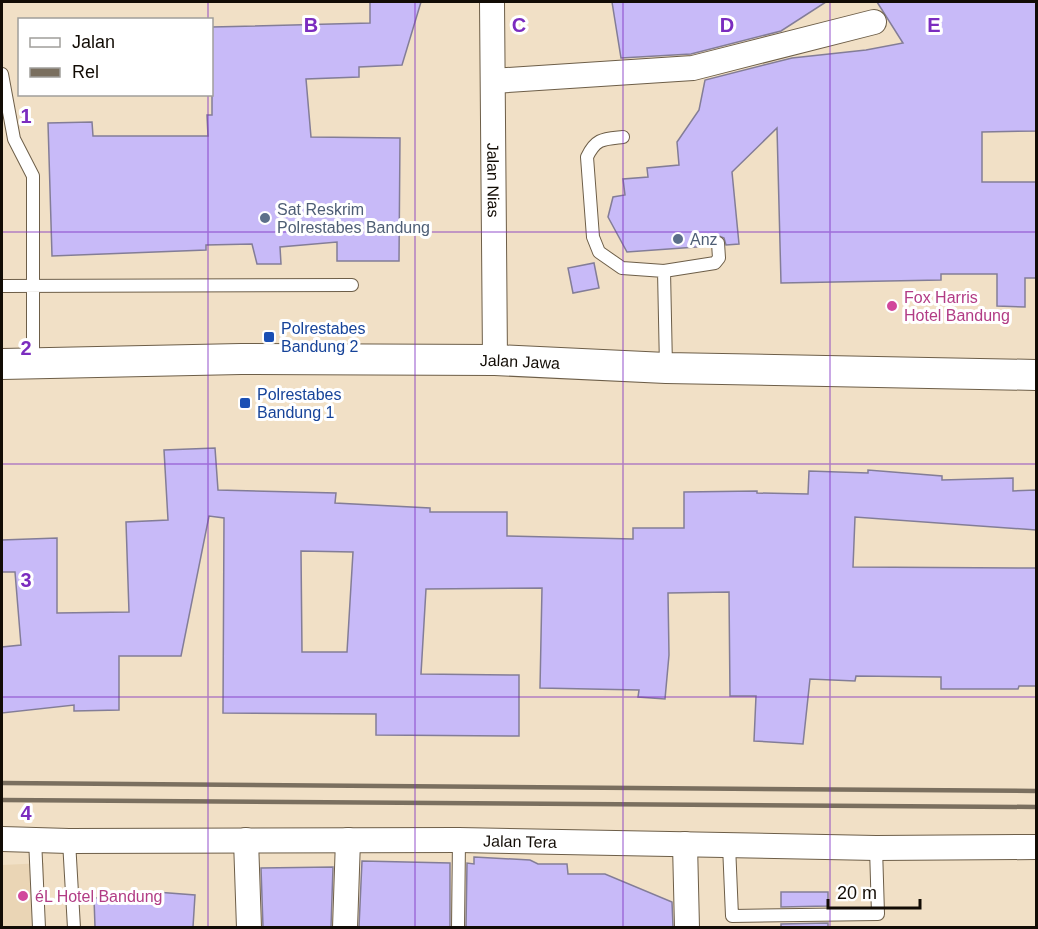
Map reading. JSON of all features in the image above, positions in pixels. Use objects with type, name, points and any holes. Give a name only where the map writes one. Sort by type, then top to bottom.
[{"type":"street","name":"Jalan Nias","points":[[492,2],[495,360]]},
{"type":"street","points":[[493,81],[693,68],[874,22]]},
{"type":"street","name":"Jalan Jawa","points":[[2,364],[241,359],[495,360],[666,368],[1036,375]]},
{"type":"street","name":"Jalan Tera","points":[[2,839],[69,841],[459,840],[876,848],[1036,846]]},
{"type":"street","points":[[246,840],[249,927]]},
{"type":"street","points":[[345,927],[348,840]]},
{"type":"street","points":[[685,844],[687,927]]},
{"type":"lane","points":[[2,74],[14,139],[33,176],[33,363]]},
{"type":"lane","points":[[623,137],[602,139],[592,146],[587,157],[593,237],[599,252],[622,268],[664,271],[715,263],[718,258],[718,243]]},
{"type":"lane","points":[[664,271],[666,368]]},
{"type":"lane","points":[[2,286],[352,285]]},
{"type":"lane","points":[[35,839],[39,927]]},
{"type":"lane","points":[[458,927],[459,840]]},
{"type":"lane","points":[[69,841],[74,927]]},
{"type":"lane","points":[[729,845],[732,916],[878,914],[876,848]]},
{"type":"shaded area","name":"éL Hotel Bandung","points":[[44,863],[44,927],[2,927],[2,865]]},
{"type":"building","points":[[370,2],[421,2],[402,65],[359,67],[359,77],[306,79],[311,137],[400,138],[399,261],[337,261],[337,242],[280,247],[281,264],[257,264],[252,244],[206,245],[206,250],[52,256],[48,123],[92,122],[93,136],[208,136],[207,115],[212,115],[213,96],[213,27],[370,23]]},
{"type":"building","points":[[612,2],[826,2],[781,31],[691,54],[621,58]]},
{"type":"building","points":[[877,2],[1036,2],[1036,131],[982,132],[982,182],[1036,182],[1036,278],[1025,278],[1025,307],[997,306],[997,274],[941,274],[941,280],[781,283],[777,128],[732,172],[739,244],[726,245],[724,238],[717,235],[711,239],[710,246],[627,252],[608,217],[613,197],[625,195],[623,179],[648,177],[647,168],[679,165],[677,142],[699,110],[705,80],[792,58],[866,50],[903,43]]},
{"type":"building","points":[[594,263],[599,288],[573,293],[568,268]]},
{"type":"building","points":[[215,448],[218,490],[336,493],[335,503],[430,508],[430,512],[507,512],[507,536],[633,539],[633,528],[684,528],[684,492],[757,491],[757,493],[808,494],[809,471],[868,473],[868,470],[942,476],[942,480],[1013,478],[1013,491],[1036,490],[1036,530],[855,517],[853,567],[1036,568],[1036,686],[1019,686],[1018,689],[941,689],[941,677],[856,676],[855,681],[810,679],[803,744],[754,741],[756,696],[730,696],[729,592],[668,593],[669,655],[665,699],[638,697],[639,690],[540,688],[542,588],[426,589],[421,674],[519,675],[519,736],[376,735],[376,714],[223,713],[224,518],[209,516],[181,656],[119,656],[119,710],[74,711],[74,705],[2,713],[2,647],[21,645],[15,572],[2,572],[2,540],[57,538],[57,613],[129,612],[126,522],[168,520],[164,450]],"holes":[[[301,551],[353,552],[347,652],[302,652]]]},
{"type":"building","points":[[474,857],[530,860],[538,864],[567,864],[568,874],[605,874],[672,902],[673,927],[466,927],[467,863],[474,864]]},
{"type":"building","points":[[362,861],[450,863],[450,927],[359,927]]},
{"type":"building","points":[[333,867],[331,927],[263,927],[261,868]]},
{"type":"building","points":[[156,892],[195,895],[193,927],[95,927],[94,898],[156,896]]},
{"type":"building","points":[[781,892],[828,892],[828,906],[781,907]]},
{"type":"building","points":[[828,923],[828,927],[781,927],[781,924]]},
{"type":"railway","points":[[2,783],[1036,791]]},
{"type":"railway","points":[[2,800],[1036,807]]},
{"type":"place","name":"Sat Reskrim Polrestabes Bandung","points":[[265,218]]},
{"type":"place","name":"Anz","points":[[678,239]]},
{"type":"place","name":"Fox Harris Hotel Bandung","points":[[892,306]]},
{"type":"place","name":"Polrestabes Bandung 2","points":[[269,337]]},
{"type":"place","name":"Polrestabes Bandung 1","points":[[245,403]]},
{"type":"place","name":"éL Hotel Bandung","points":[[23,896]]}]
